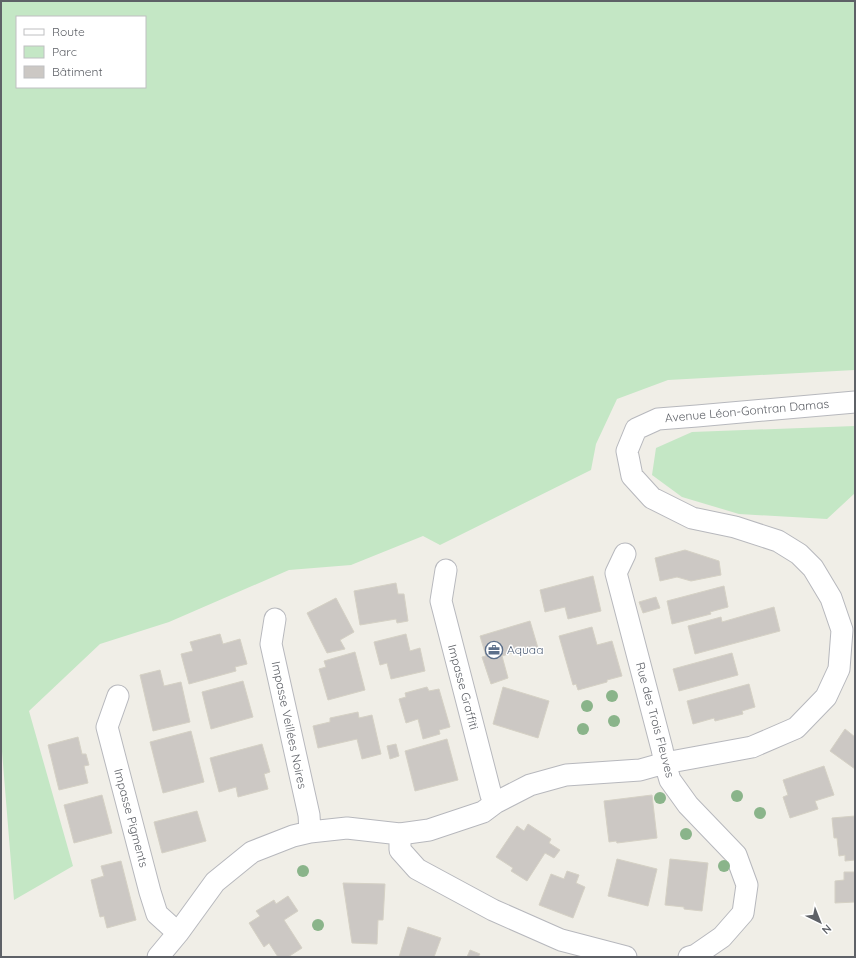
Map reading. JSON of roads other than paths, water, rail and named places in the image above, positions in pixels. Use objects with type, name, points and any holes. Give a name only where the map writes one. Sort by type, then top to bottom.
[{"type":"street","name":"Avenue Léon-Gontran Damas","points":[[158,957],[178,933],[215,882],[252,852],[293,836],[310,832],[347,828],[400,834],[429,830],[483,812],[530,785],[566,775],[640,770],[665,763],[752,747],[796,728],[826,697],[839,670],[842,630],[831,598],[813,568],[799,554],[778,541],[735,527],[692,518],[652,498],[632,476],[627,451],[636,430],[658,419],[855,402]]},
{"type":"street","name":"Rue des Trois Fleuves","points":[[625,554],[616,573],[670,780],[688,805],[736,855],[747,885],[744,913],[722,937],[696,955],[689,957]]},
{"type":"street","name":"Impasse Graffiti","points":[[446,570],[441,602],[491,795],[495,804]]},
{"type":"street","name":"Impasse Veillées Noires","points":[[275,619],[271,644],[309,815],[310,832]]},
{"type":"street","name":"Impasse Pigments","points":[[118,696],[107,727],[157,914],[178,933]]},
{"type":"street","points":[[400,834],[400,850],[417,869],[493,910],[562,940],[626,957]]},
{"type":"place","name":"Aquaa","points":[[494,650]]}]
